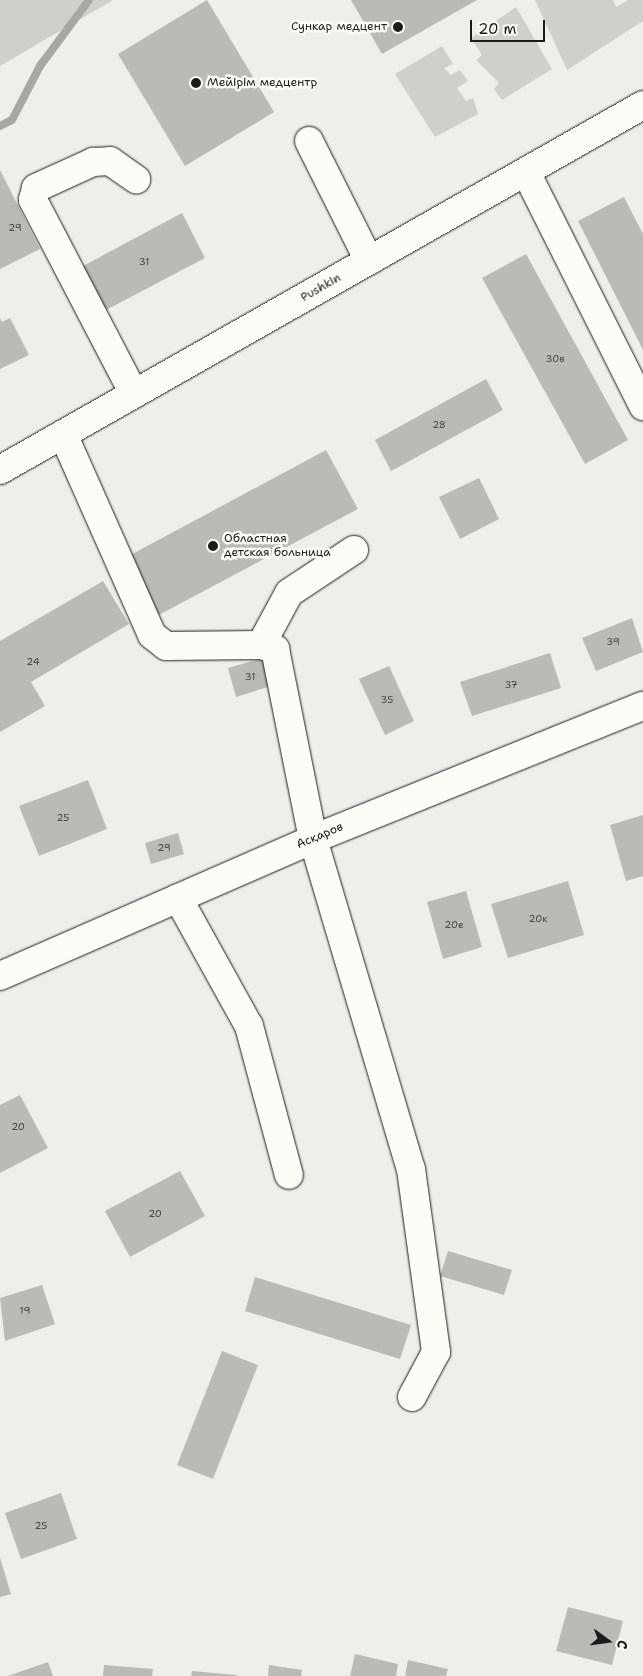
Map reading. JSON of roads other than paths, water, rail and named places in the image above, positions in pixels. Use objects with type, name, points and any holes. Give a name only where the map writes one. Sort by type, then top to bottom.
[{"type":"street","name":"Pushkin","points":[[0,470],[643,105]]},
{"type":"street","points":[[309,141],[368,261]]},
{"type":"street","points":[[134,394],[33,200],[36,188],[94,162],[110,161],[136,179]]},
{"type":"street","points":[[526,172],[643,406]]},
{"type":"street","points":[[63,434],[152,635],[166,646],[261,645],[275,649],[313,839],[411,1169],[436,1352],[412,1397]]},
{"type":"street","points":[[261,645],[290,594],[354,550]]},
{"type":"street","name":"Асқаров","points":[[0,976],[313,839],[643,706]]},
{"type":"street","points":[[178,898],[250,1026],[289,1175]]},
{"type":"waterway","points":[[0,126],[12,120],[40,66],[89,0]]},
{"type":"place","name":"Сункар медцент","points":[[398,27]]},
{"type":"place","name":"Мейірім медцентр","points":[[196,83]]},
{"type":"place","name":"Областная детская больница","points":[[213,546]]}]
